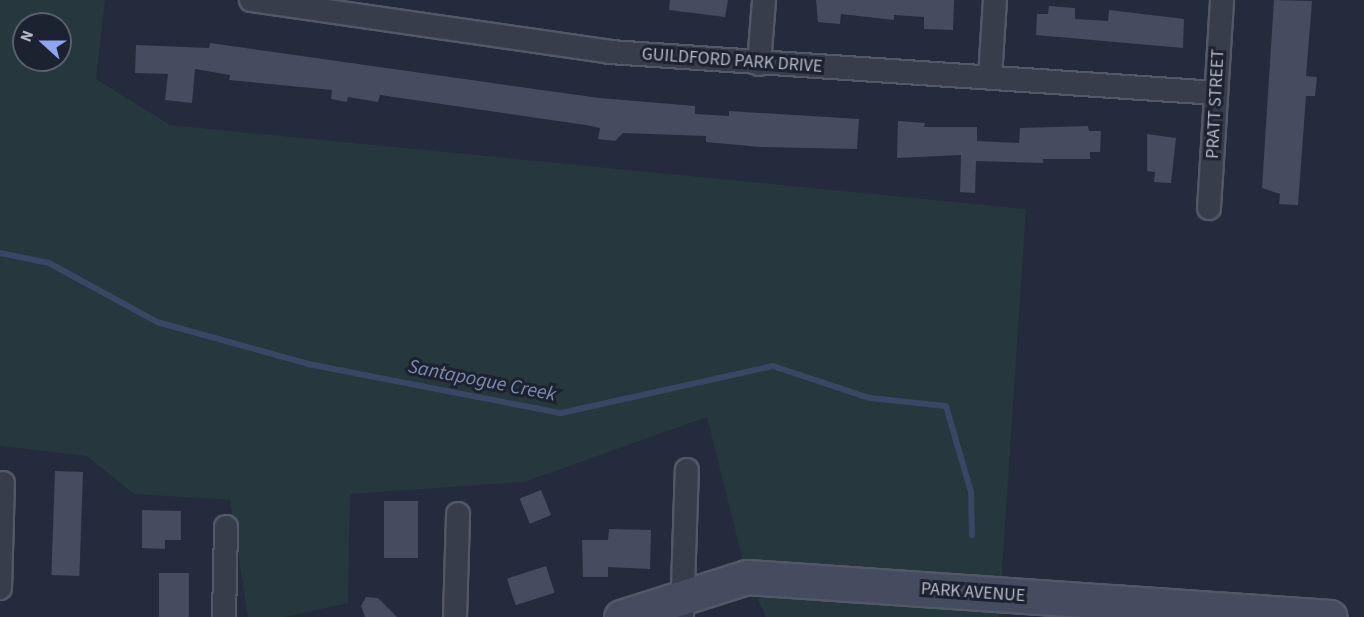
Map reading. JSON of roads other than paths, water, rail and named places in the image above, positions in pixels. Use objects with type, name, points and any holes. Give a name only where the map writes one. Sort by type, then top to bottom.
[{"type":"street","name":"GUILDFORD PARK DRIVE","points":[[251,0],[610,52],[759,64],[1216,93]]},
{"type":"street","points":[[759,64],[764,0]]},
{"type":"street","points":[[990,77],[995,0]]},
{"type":"street","name":"PRATT STREET","points":[[1209,208],[1222,0]]},
{"type":"street","points":[[682,607],[687,470]]},
{"type":"street","points":[[0,588],[3,483]]},
{"type":"street","points":[[455,617],[458,514]]},
{"type":"street","points":[[224,617],[226,527]]},
{"type":"street","name":"PARK AVENUE","points":[[621,617],[682,607],[747,577],[1330,617]]},
{"type":"waterway","name":"Santapogue Creek","points":[[0,253],[49,263],[157,322],[308,364],[561,413],[773,366],[870,398],[946,406],[971,492],[972,535]]}]
